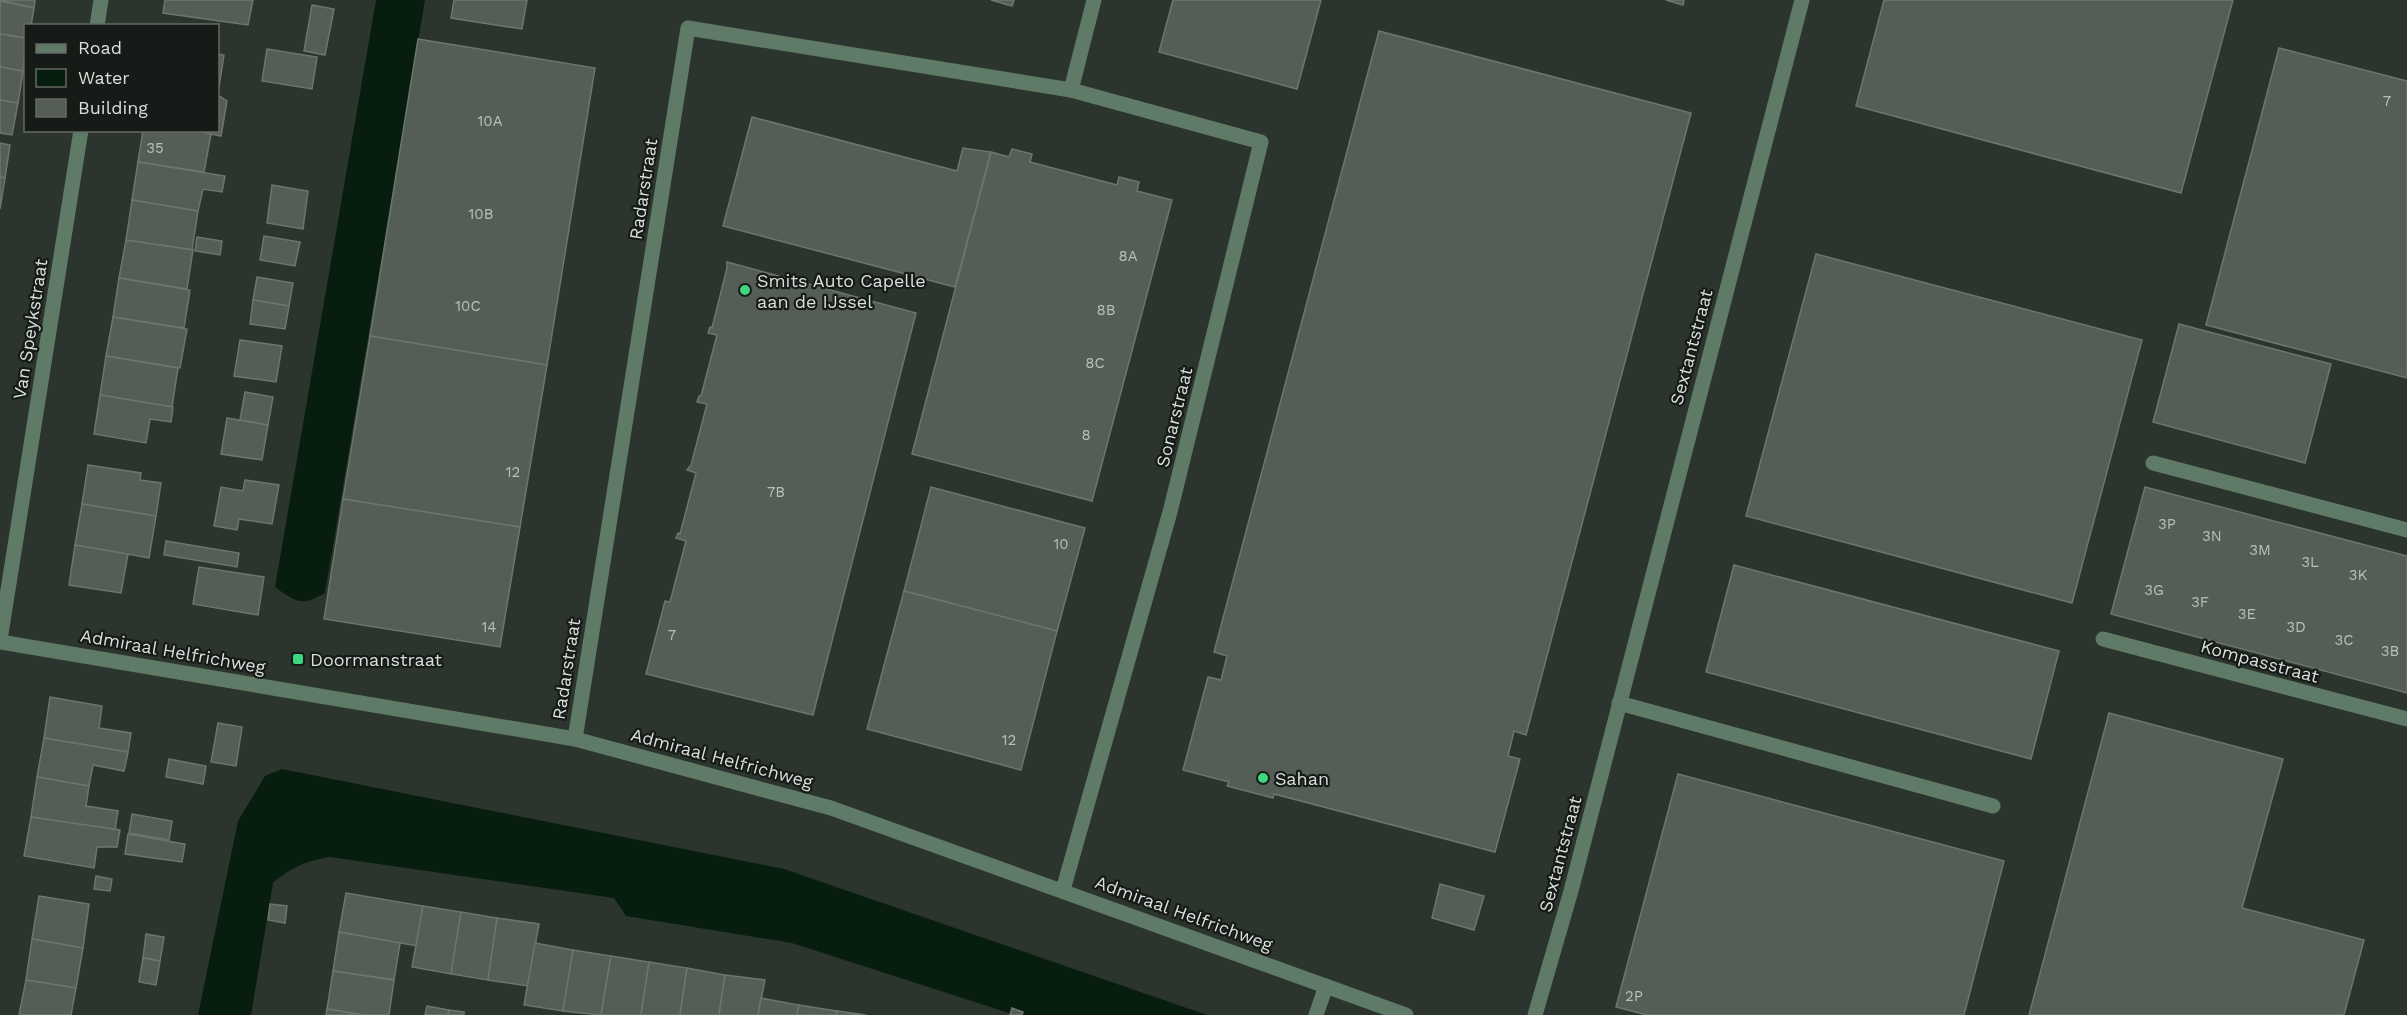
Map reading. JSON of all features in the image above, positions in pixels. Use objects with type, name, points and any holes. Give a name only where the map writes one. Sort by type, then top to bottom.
[{"type":"street","points":[[98,24],[101,0]]},
{"type":"street","points":[[1071,90],[1094,0]]},
{"type":"street","name":"Sextantstraat","points":[[1535,1015],[1619,703],[1802,0]]},
{"type":"street","name":"Radarstraat","points":[[575,739],[688,28],[1071,90]]},
{"type":"street","name":"Sonarstraat","points":[[1063,890],[1170,512],[1262,142],[1071,90]]},
{"type":"street","name":"Van Speykstraat","points":[[0,641],[81,132]]},
{"type":"street","points":[[2153,463],[2407,530]]},
{"type":"street","name":"Kompasstraat","points":[[2103,639],[2407,719]]},
{"type":"street","name":"Admiraal Helfrichweg","points":[[0,641],[575,739],[831,808],[1406,1015]]},
{"type":"street","points":[[1619,703],[1993,806]]},
{"type":"street","points":[[1316,1015],[1326,986]]},
{"type":"water","points":[[376,0],[425,0],[325,593],[310,600],[299,601],[275,587]]},
{"type":"water","points":[[282,769],[784,869],[1207,1015],[1015,1015],[792,943],[626,916],[614,898],[330,857],[300,866],[273,883],[251,1015],[198,1015],[238,821],[265,776]]},
{"type":"building","points":[[0,0],[35,0],[34,8]]},
{"type":"building","points":[[165,0],[253,0],[248,25],[163,13]]},
{"type":"building","points":[[454,0],[527,0],[522,29],[451,18]]},
{"type":"building","points":[[991,0],[1014,0],[1012,6]]},
{"type":"building","points":[[1173,0],[1321,0],[1297,89],[1159,52]]},
{"type":"building","points":[[1666,0],[1684,0],[1683,5]]},
{"type":"building","points":[[1884,0],[2233,0],[2181,193],[1856,106]]},
{"type":"building","points":[[0,1],[34,8],[31,24],[24,24],[24,38],[0,34]]},
{"type":"building","points":[[312,5],[334,9],[325,55],[304,51]]},
{"type":"building","points":[[1379,31],[1691,113],[1526,735],[1514,731],[1508,756],[1520,759],[1495,852],[1274,794],[1273,798],[1227,786],[1229,782],[1183,770],[1208,677],[1221,680],[1227,656],[1214,652]]},
{"type":"building","points":[[0,34],[24,38],[23,71],[0,67]]},
{"type":"building","points":[[418,39],[595,68],[547,365],[370,336]]},
{"type":"building","points":[[2279,48],[2407,81],[2407,378],[2206,325]]},
{"type":"building","points":[[267,49],[317,57],[312,89],[262,81]]},
{"type":"building","points":[[219,54],[224,55],[219,87]]},
{"type":"building","points":[[0,67],[23,71],[18,103],[0,100]]},
{"type":"building","points":[[219,96],[227,101],[221,136],[201,132],[219,132]]},
{"type":"building","points":[[0,100],[18,103],[12,135],[0,133]]},
{"type":"building","points":[[752,117],[957,171],[963,148],[991,152],[955,287],[723,226]]},
{"type":"building","points":[[143,132],[211,134],[204,172],[138,162]]},
{"type":"building","points":[[0,143],[10,145],[5,178],[0,177]]},
{"type":"building","points":[[1012,149],[1032,154],[1030,162],[1117,185],[1119,177],[1139,182],[1137,191],[1172,200],[1092,501],[912,454],[991,152],[1009,157]]},
{"type":"building","points":[[138,162],[225,176],[222,192],[203,189],[198,211],[132,200]]},
{"type":"building","points":[[0,177],[5,178],[0,209]]},
{"type":"building","points":[[272,185],[308,191],[303,229],[267,223]]},
{"type":"building","points":[[132,200],[198,211],[192,250],[126,240]]},
{"type":"building","points":[[264,236],[300,242],[295,266],[260,260]]},
{"type":"building","points":[[197,237],[222,241],[220,255],[195,251]]},
{"type":"building","points":[[126,240],[193,250],[187,289],[119,278]]},
{"type":"building","points":[[1816,254],[2142,340],[2072,603],[1746,516]]},
{"type":"building","points":[[727,262],[916,313],[813,715],[646,674],[665,601],[670,602],[686,541],[676,538],[678,533],[680,534],[696,473],[687,470],[691,465],[707,404],[697,402],[701,396],[717,335],[708,333],[710,327],[712,328]]},
{"type":"building","points":[[257,277],[293,283],[289,306],[253,300]]},
{"type":"building","points":[[119,278],[190,290],[184,328],[113,317]]},
{"type":"building","points":[[253,300],[289,306],[285,329],[250,324]]},
{"type":"building","points":[[113,317],[187,329],[180,368],[106,356]]},
{"type":"building","points":[[2179,324],[2331,364],[2305,463],[2153,422]]},
{"type":"building","points":[[370,336],[547,365],[520,527],[343,499]]},
{"type":"building","points":[[240,340],[282,346],[276,382],[234,376]]},
{"type":"building","points":[[106,356],[178,368],[172,407],[100,395]]},
{"type":"building","points":[[245,392],[273,397],[268,425],[240,420]]},
{"type":"building","points":[[100,395],[173,407],[171,422],[150,419],[146,443],[94,434]]},
{"type":"building","points":[[227,418],[268,425],[262,460],[221,454]]},
{"type":"building","points":[[88,465],[141,473],[140,480],[161,483],[156,516],[82,504]]},
{"type":"building","points":[[245,480],[279,485],[272,524],[239,519],[237,530],[214,526],[221,487],[243,491]]},
{"type":"building","points":[[931,487],[1085,528],[1057,631],[904,591]]},
{"type":"building","points":[[2145,487],[2407,556],[2407,693],[2111,614]]},
{"type":"building","points":[[343,499],[520,527],[500,647],[324,619]]},
{"type":"building","points":[[82,504],[156,516],[149,558],[75,545]]},
{"type":"building","points":[[166,541],[239,553],[237,567],[164,555]]},
{"type":"building","points":[[75,545],[128,554],[121,593],[69,585]]},
{"type":"building","points":[[1734,565],[2059,651],[2031,759],[1706,672]]},
{"type":"building","points":[[199,567],[264,577],[258,615],[193,604]]},
{"type":"building","points":[[904,591],[1057,631],[1021,770],[867,729]]},
{"type":"building","points":[[50,697],[102,706],[99,728],[131,733],[128,752],[44,738]]},
{"type":"building","points":[[2109,713],[2283,759],[2242,908],[2364,940],[2344,1015],[2029,1015]]},
{"type":"building","points":[[218,723],[242,727],[236,766],[211,762]]},
{"type":"building","points":[[44,738],[128,752],[124,771],[93,765],[89,786],[37,777]]},
{"type":"building","points":[[169,759],[206,766],[203,784],[166,777]]},
{"type":"building","points":[[1678,774],[2004,861],[1964,1015],[1647,1015],[1616,1007]]},
{"type":"building","points":[[37,777],[89,786],[86,806],[118,811],[115,830],[31,817]]},
{"type":"building","points":[[132,814],[172,821],[169,840],[129,833]]},
{"type":"building","points":[[31,817],[120,830],[117,847],[97,847],[94,868],[24,856]]},
{"type":"building","points":[[128,834],[185,844],[182,862],[125,854]]},
{"type":"building","points":[[96,876],[112,879],[110,891],[94,889]]},
{"type":"building","points":[[1440,884],[1484,896],[1474,930],[1432,918]]},
{"type":"building","points":[[346,893],[423,906],[417,946],[339,932]]},
{"type":"building","points":[[39,896],[89,904],[83,948],[32,939]]},
{"type":"building","points":[[270,904],[287,906],[285,923],[268,920]]},
{"type":"building","points":[[423,906],[461,912],[451,974],[412,967]]},
{"type":"building","points":[[461,912],[497,918],[488,980],[451,974]]},
{"type":"building","points":[[497,918],[539,924],[528,986],[488,980]]},
{"type":"building","points":[[339,932],[400,943],[394,980],[333,971]]},
{"type":"building","points":[[146,934],[164,937],[160,961],[143,958]]},
{"type":"building","points":[[32,939],[83,948],[76,988],[26,980]]},
{"type":"building","points":[[535,943],[573,950],[563,1011],[524,1005]]},
{"type":"building","points":[[573,950],[611,956],[601,1015],[563,1011]]},
{"type":"building","points":[[611,956],[649,962],[641,1015],[601,1015]]},
{"type":"building","points":[[143,958],[160,961],[156,985],[139,982]]},
{"type":"building","points":[[649,962],[687,968],[680,1015],[641,1015]]},
{"type":"building","points":[[687,968],[725,975],[719,1015],[680,1015]]},
{"type":"building","points":[[333,971],[394,980],[389,1015],[363,1015],[327,1009]]},
{"type":"building","points":[[725,975],[765,980],[758,1015],[719,1015]]},
{"type":"building","points":[[26,980],[76,988],[71,1015],[19,1015]]},
{"type":"building","points":[[761,998],[799,1005],[797,1015],[758,1015]]},
{"type":"building","points":[[799,1005],[837,1011],[836,1015],[797,1015]]},
{"type":"building","points":[[427,1006],[449,1010],[448,1015],[425,1015]]},
{"type":"building","points":[[1012,1008],[1023,1012],[1022,1015],[1010,1015]]},
{"type":"building","points":[[327,1009],[363,1015],[326,1015]]},
{"type":"building","points":[[449,1010],[464,1012],[464,1015],[448,1015]]},
{"type":"building","points":[[837,1011],[866,1015],[836,1015]]},
{"type":"place","name":"Smits Auto Capelle aan de IJssel","points":[[745,290]]},
{"type":"place","name":"Doormanstraat","points":[[298,659]]},
{"type":"place","name":"Sahan","points":[[1263,778]]}]
